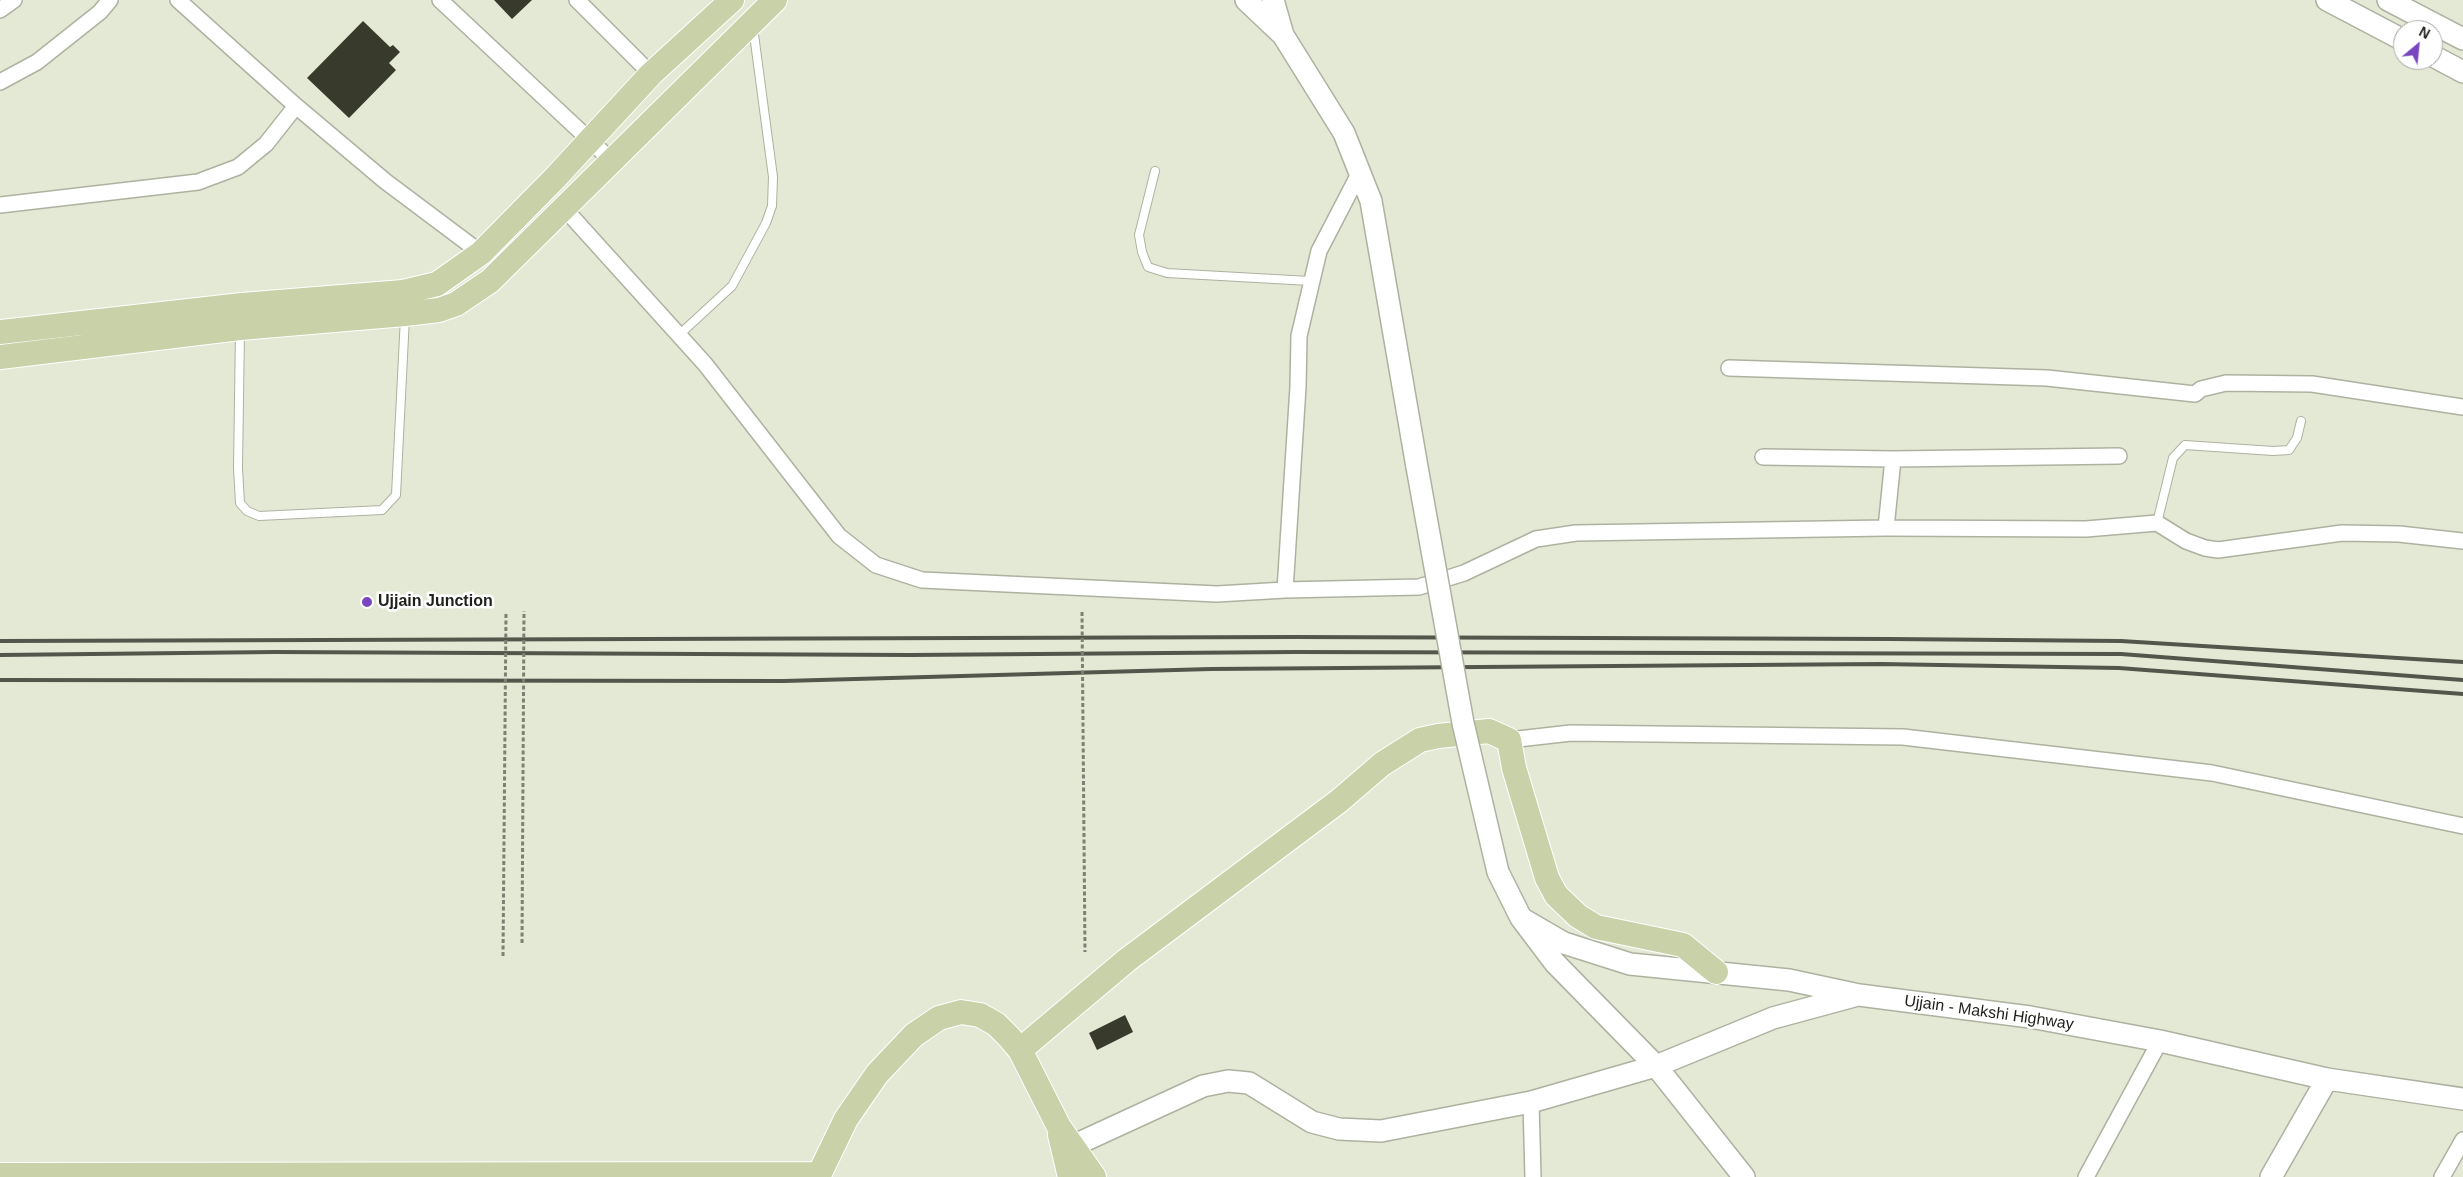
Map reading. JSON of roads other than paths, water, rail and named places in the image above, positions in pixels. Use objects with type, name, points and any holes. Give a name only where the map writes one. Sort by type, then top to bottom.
[{"type":"main road","points":[[404,303],[437,284],[480,253],[590,141],[651,74],[732,0]]},
{"type":"main road","points":[[0,332],[404,303],[439,310],[473,294],[490,281],[775,0]]},
{"type":"main road","points":[[1246,0],[1283,35],[1344,133],[1371,201],[1462,723],[1498,872],[1521,918],[1555,963],[1656,1066],[1744,1177]]},
{"type":"main road","points":[[1273,0],[1283,35]]},
{"type":"main road","points":[[2327,0],[2393,35]]},
{"type":"main road","points":[[2388,0],[2461,38],[2448,64]]},
{"type":"main road","points":[[0,357],[241,316]]},
{"type":"main road","points":[[1020,1050],[1127,960],[1339,801],[1382,764],[1402,750],[1420,740],[1429,738],[1489,731],[1509,740],[1514,768],[1547,878],[1556,894],[1578,916],[1596,926],[1683,945],[1716,972]]},
{"type":"main road","name":"Ujjain - Makshi Highway","points":[[1521,918],[1564,943],[1630,964],[1789,980],[1859,995],[2030,1017],[2160,1041],[2327,1079],[2463,1099]]},
{"type":"main road","points":[[1065,1141],[1203,1086],[1228,1081],[1249,1083],[1312,1122],[1339,1129],[1381,1130],[1531,1102],[1656,1066],[1772,1018],[1859,995]]},
{"type":"main road","points":[[0,1175],[818,1175],[846,1119],[877,1074],[914,1035],[939,1018],[961,1012],[980,1015],[996,1024],[1020,1050],[1065,1141],[1094,1177]]},
{"type":"main road","points":[[2271,1177],[2327,1079]]},
{"type":"main road","points":[[1065,1141],[1070,1177]]},
{"type":"street","points":[[0,10],[14,0]]},
{"type":"street","points":[[0,82],[37,62],[100,12],[110,0]]},
{"type":"street","points":[[178,0],[296,106],[385,181],[480,253]]},
{"type":"street","points":[[440,0],[612,161]]},
{"type":"street","points":[[577,0],[651,74]]},
{"type":"street","points":[[0,205],[198,182],[238,167],[266,144],[296,106]]},
{"type":"street","points":[[1285,590],[1298,387],[1299,336],[1310,281],[1319,251],[1360,172]]},
{"type":"street","points":[[564,208],[705,364],[839,536],[876,565],[922,580],[1217,594],[1285,590],[1419,587],[1464,573],[1536,539],[1576,532],[1886,528],[2086,529],[2158,523],[2186,541],[2205,548],[2218,550],[2342,534],[2399,534],[2463,541]]},
{"type":"street","points":[[1729,368],[2047,378],[2195,394],[2201,388],[2226,383],[2312,384],[2463,407]]},
{"type":"street","points":[[1763,457],[1893,459],[2119,456]]},
{"type":"street","points":[[1886,528],[1893,459]]},
{"type":"street","points":[[1509,740],[1572,732],[1903,737],[2212,773],[2463,826]]},
{"type":"street","points":[[2086,1177],[2160,1041]]},
{"type":"street","points":[[1531,1102],[1534,1177]]},
{"type":"street","points":[[2442,1177],[2463,1140]]},
{"type":"lane","points":[[679,335],[732,286],[766,223],[772,206],[773,177],[753,22]]},
{"type":"lane","points":[[1154,171],[1139,235],[1142,252],[1148,267],[1167,274],[1310,281]]},
{"type":"lane","points":[[241,316],[238,468],[240,502],[247,511],[259,516],[382,510],[396,495],[404,303]]},
{"type":"lane","points":[[2158,523],[2173,458],[2185,445],[2273,451],[2289,450],[2297,438],[2301,421]]},
{"type":"railway","points":[[0,641],[1293,637],[1890,639],[2121,641],[2463,662]]},
{"type":"railway","points":[[0,655],[275,652],[910,655],[1294,652],[2121,654],[2463,680]]},
{"type":"railway","points":[[0,680],[784,681],[1211,669],[1881,664],[2119,668],[2463,694]]},
{"type":"place","name":"Ujjain Junction","points":[[367,602]]}]
